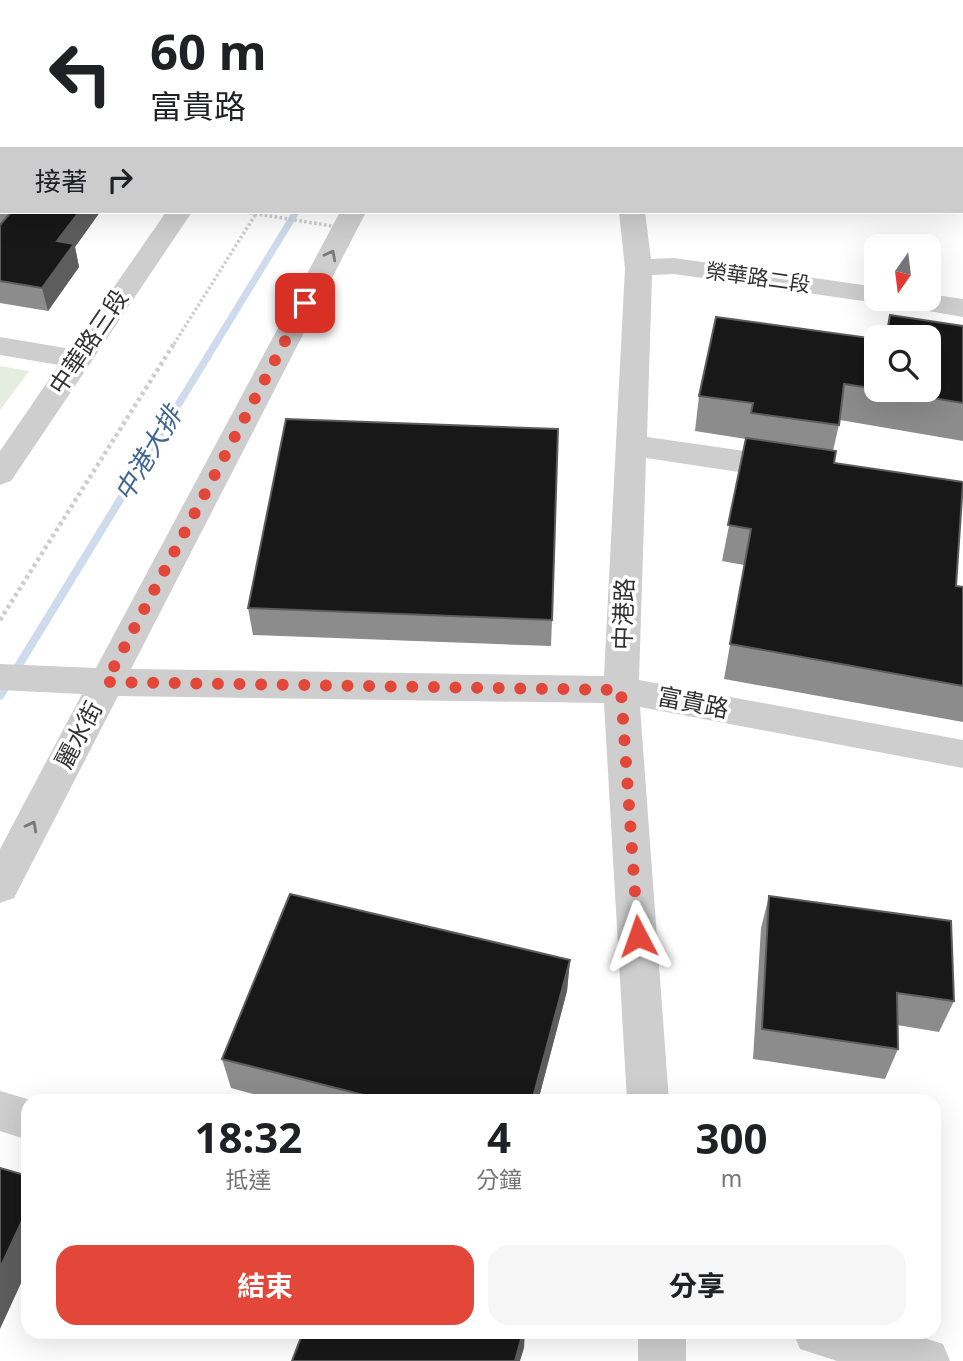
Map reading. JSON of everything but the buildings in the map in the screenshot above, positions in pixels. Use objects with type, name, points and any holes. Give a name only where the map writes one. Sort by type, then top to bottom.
[{"type":"street","name":"中華路三段","points":[[0,474],[178,214]]},
{"type":"street","name":"中港路","points":[[632,214],[639,268],[621,690],[648,1094]]},
{"type":"street","name":"麗水街","points":[[0,886],[349,220]]},
{"type":"street","name":"榮華路二段","points":[[639,268],[674,266],[864,293]]},
{"type":"street","points":[[942,305],[963,308]]},
{"type":"street","points":[[0,346],[77,359]]},
{"type":"street","points":[[631,445],[811,471]]},
{"type":"street","name":"富貴路","points":[[0,677],[106,682],[621,690],[963,754]]},
{"type":"street","points":[[0,1111],[21,1117]]},
{"type":"street","points":[[662,1339],[662,1361]]},
{"type":"street","points":[[843,1339],[926,1361]]},
{"type":"path","points":[[0,620],[256,214]]},
{"type":"path","points":[[271,214],[349,220]]},
{"type":"shaded area","points":[[0,366],[29,371],[0,410]]},
{"type":"waterway","name":"中港大排","points":[[0,696],[295,214]]},
{"type":"route","points":[[305,303],[106,682],[621,690],[638,936]]}]
